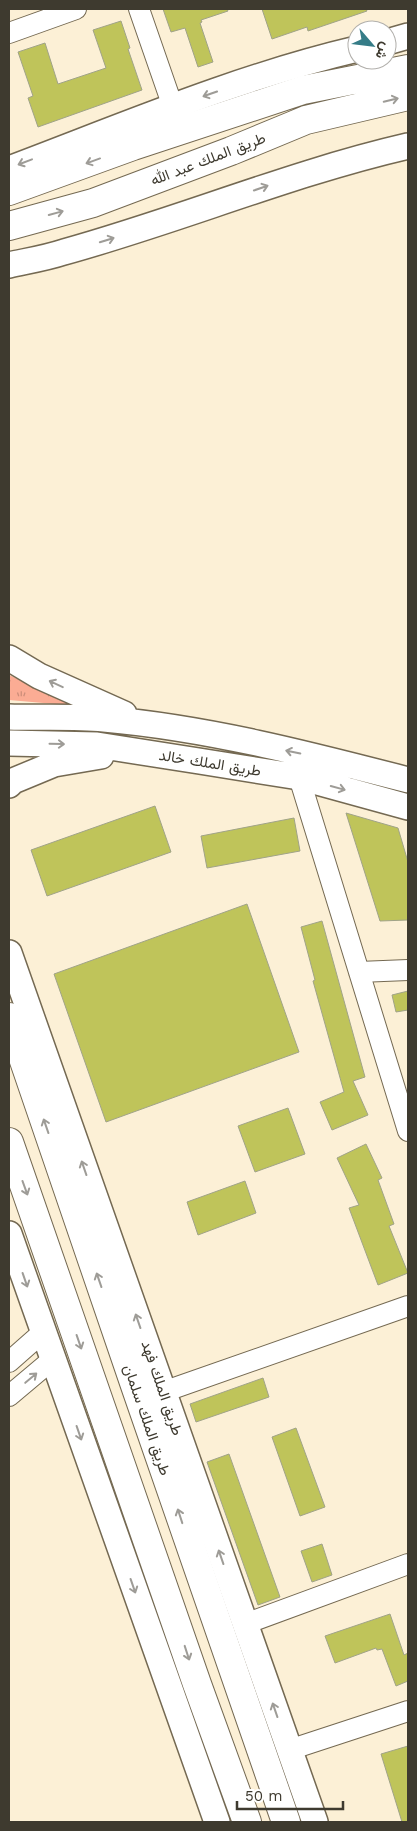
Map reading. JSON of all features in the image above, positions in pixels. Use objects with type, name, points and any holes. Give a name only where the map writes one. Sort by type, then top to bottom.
[{"type":"highway","points":[[133,146],[248,96],[347,64]]},
{"type":"highway","points":[[9,191],[133,146],[303,90],[408,69]]},
{"type":"highway","name":"طريق الملك عبد الله","points":[[9,226],[93,203],[231,151],[306,120],[408,96]]},
{"type":"highway","points":[[231,151],[408,115]]},
{"type":"highway","name":"طريق الملك سلمان","points":[[9,1017],[141,1399],[206,1596],[286,1822]]},
{"type":"highway","points":[[9,1142],[172,1607],[197,1684],[247,1822]]},
{"type":"main road","points":[[9,168],[173,107],[308,61],[347,51]]},
{"type":"main road","points":[[9,265],[63,253],[164,222],[286,180],[408,146]]},
{"type":"main road","points":[[9,658],[39,676],[149,725]]},
{"type":"main road","name":"طريق الملك خالد","points":[[9,717],[103,719],[207,733],[408,780]]},
{"type":"main road","name":"طريق الملك خالد","points":[[9,743],[97,745],[151,753],[299,778],[408,807]]},
{"type":"main road","points":[[9,785],[13,781],[54,764],[97,756],[151,753]]},
{"type":"main road","name":"طريق الملك فهد","points":[[9,953],[315,1822]]},
{"type":"main road","points":[[9,1234],[217,1822]]},
{"type":"main road","points":[[222,1641],[295,1790],[315,1822]]},
{"type":"main road","points":[[197,1684],[197,1718],[230,1822]]},
{"type":"street","points":[[9,33],[76,9]]},
{"type":"street","points":[[139,9],[173,107]]},
{"type":"street","points":[[299,778],[408,1131]]},
{"type":"street","points":[[359,972],[408,970]]},
{"type":"street","points":[[163,1392],[408,1306]]},
{"type":"street","points":[[9,1362],[43,1332]]},
{"type":"street","points":[[9,1396],[53,1360]]},
{"type":"street","points":[[245,1624],[408,1564]]},
{"type":"street","points":[[289,1750],[408,1711]]},
{"type":"green space","points":[[9,675],[78,706],[9,700]]},
{"type":"building","points":[[163,9],[227,9],[228,11],[201,20],[202,22],[200,23],[213,62],[198,67],[185,28],[171,32]]},
{"type":"building","points":[[262,9],[366,9],[367,11],[308,31],[307,27],[272,39]]},
{"type":"building","points":[[121,21],[142,90],[38,127],[28,98],[33,96],[18,52],[45,43],[58,84],[106,68],[93,30]]},
{"type":"building","points":[[155,806],[171,852],[47,896],[31,850]]},
{"type":"building","points":[[346,813],[398,828],[408,862],[408,920],[380,921]]},
{"type":"building","points":[[294,818],[300,851],[207,868],[201,836]]},
{"type":"building","points":[[247,904],[299,1052],[106,1122],[54,974]]},
{"type":"building","points":[[322,921],[365,1077],[353,1081],[368,1115],[332,1130],[320,1102],[344,1092],[313,981],[315,980],[301,927]]},
{"type":"building","points":[[408,991],[408,1010],[396,1012],[392,995]]},
{"type":"building","points":[[288,1108],[305,1154],[255,1172],[238,1126]]},
{"type":"building","points":[[366,1144],[382,1178],[378,1180],[394,1224],[389,1226],[408,1273],[378,1285],[349,1208],[359,1205],[337,1158]]},
{"type":"building","points":[[245,1181],[256,1213],[198,1235],[187,1202]]},
{"type":"building","points":[[263,1378],[269,1397],[196,1422],[190,1404]]},
{"type":"building","points":[[296,1428],[325,1507],[300,1516],[272,1437]]},
{"type":"building","points":[[229,1454],[280,1597],[258,1605],[207,1462]]},
{"type":"building","points":[[322,1544],[332,1575],[312,1582],[301,1551]]},
{"type":"building","points":[[390,1614],[404,1655],[408,1653],[408,1681],[396,1686],[382,1649],[377,1650],[376,1648],[335,1663],[325,1636]]},
{"type":"building","points":[[408,1746],[408,1822],[402,1822],[381,1754]]}]
